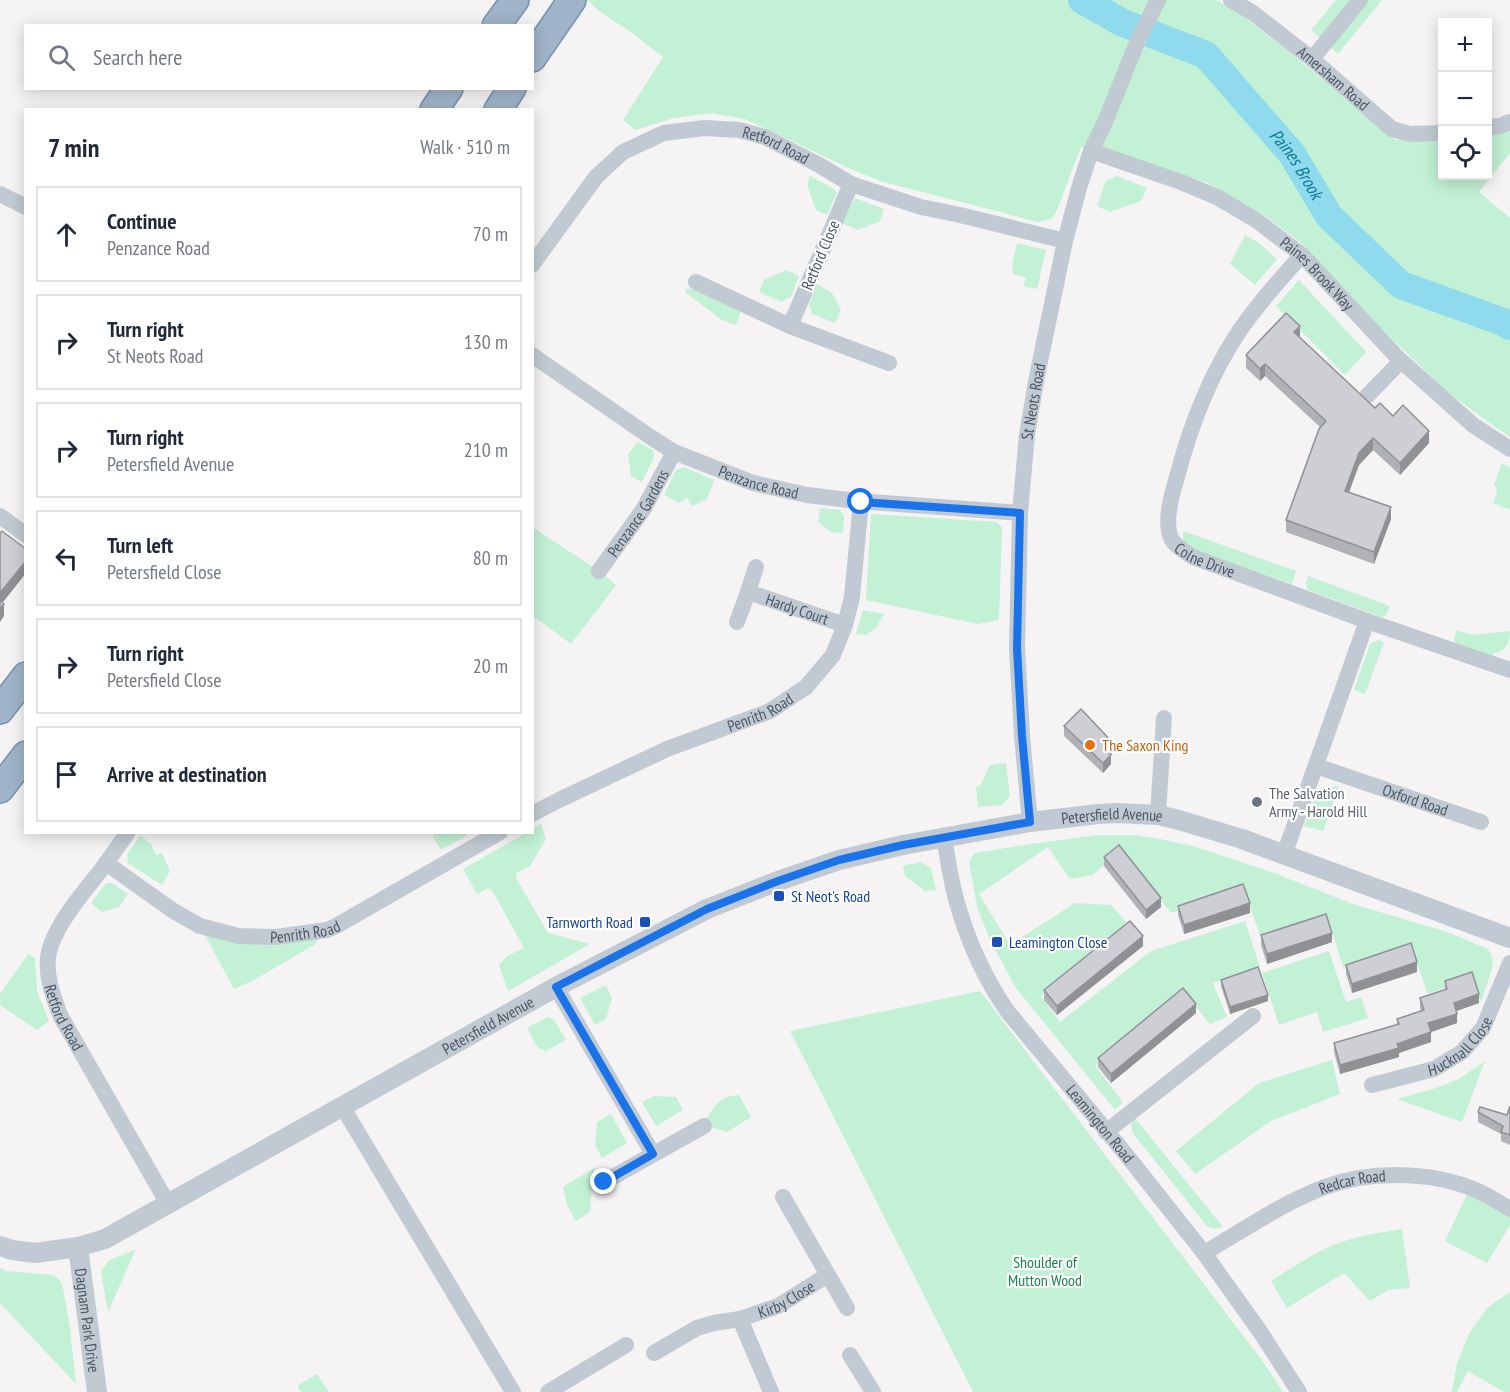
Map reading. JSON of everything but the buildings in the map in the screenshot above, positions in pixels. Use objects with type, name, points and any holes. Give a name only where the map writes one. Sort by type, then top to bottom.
[{"type":"highway","points":[[497,24],[515,0]]},
{"type":"highway","points":[[534,55],[572,0]]},
{"type":"highway","points":[[435,108],[448,90]]},
{"type":"highway","points":[[499,108],[511,90]]},
{"type":"highway","points":[[0,710],[24,678]]},
{"type":"highway","points":[[0,789],[24,758]]},
{"type":"street","name":"St Neots Road","points":[[1030,822],[1017,648],[1020,513],[1027,434],[1065,241],[1079,188],[1091,151],[1138,40],[1158,0]]},
{"type":"street","name":"Amersham Road","points":[[1231,0],[1253,13],[1312,59],[1392,129],[1410,134],[1438,133]]},
{"type":"street","points":[[1312,59],[1360,0]]},
{"type":"street","points":[[1492,127],[1510,122]]},
{"type":"street","name":"Retford Road","points":[[534,262],[596,177],[623,152],[664,133],[705,128],[739,130],[765,137],[851,184],[921,207],[1065,241]]},
{"type":"street","name":"Paines Brook Way","points":[[1091,151],[1217,197],[1256,220],[1302,255],[1401,361],[1473,424],[1510,449]]},
{"type":"street","name":"Retford Close","points":[[790,326],[851,184]]},
{"type":"street","points":[[0,194],[24,206]]},
{"type":"street","name":"Colne Drive","points":[[1302,255],[1265,295],[1237,334],[1210,381],[1187,438],[1172,494],[1169,513],[1169,532],[1172,540],[1178,547],[1194,557],[1367,621],[1509,668]]},
{"type":"street","points":[[696,282],[790,326],[889,363]]},
{"type":"street","name":"Penzance Road","points":[[534,356],[674,452],[753,483],[807,495],[861,502],[1020,513]]},
{"type":"street","points":[[1367,396],[1401,361]]},
{"type":"street","name":"Penzance Gardens","points":[[599,571],[643,510],[674,452]]},
{"type":"street","name":"Penrith Road","points":[[534,813],[667,749],[770,711],[806,687],[833,655],[845,625],[852,597],[861,502]]},
{"type":"street","points":[[0,516],[24,534]]},
{"type":"street","name":"Hardy Court","points":[[737,622],[756,567]]},
{"type":"street","name":"Hardy Court","points":[[748,592],[845,625]]},
{"type":"street","points":[[1284,855],[1367,621]]},
{"type":"street","points":[[1158,815],[1164,717]]},
{"type":"street","name":"Oxford Road","points":[[1316,766],[1481,822]]},
{"type":"street","name":"Petersfield Avenue","points":[[0,1246],[35,1253],[78,1247],[105,1239],[556,987],[707,909],[839,860],[903,845],[1030,822],[1098,814],[1158,815],[1284,855],[1510,938]]},
{"type":"street","name":"Retford Road","points":[[127,834],[71,909],[56,934],[48,956],[49,980],[52,996],[60,1015],[168,1204]]},
{"type":"street","name":"Penrith Road","points":[[106,863],[172,910],[200,926],[239,936],[276,937],[327,930],[336,926],[482,837]]},
{"type":"street","name":"Leamington Road","points":[[944,837],[957,905],[974,951],[991,987],[1008,1012],[1204,1253],[1261,1333],[1293,1389]]},
{"type":"street","name":"Hucknall Close","points":[[1372,1085],[1434,1069],[1462,1052],[1483,1028],[1510,963]]},
{"type":"street","points":[[556,987],[653,1154]]},
{"type":"street","points":[[1106,1132],[1253,1016]]},
{"type":"street","points":[[342,1106],[513,1392]]},
{"type":"street","points":[[604,1182],[704,1126]]},
{"type":"street","name":"Redcar Road","points":[[1204,1253],[1295,1201],[1324,1187],[1355,1179],[1383,1175],[1440,1179],[1477,1190],[1510,1209]]},
{"type":"street","name":"Kirby Close","points":[[783,1197],[847,1308]]},
{"type":"street","name":"Dagnam Park Drive","points":[[78,1247],[97,1392]]},
{"type":"street","name":"Kirby Close","points":[[654,1353],[697,1328],[740,1319],[778,1306],[828,1275]]},
{"type":"street","name":"Kirby Close","points":[[740,1319],[771,1392]]},
{"type":"street","points":[[548,1392],[626,1345]]},
{"type":"street","points":[[850,1354],[873,1392]]},
{"type":"green space","points":[[587,0],[1216,0],[1234,10],[1286,49],[1395,140],[1438,141],[1438,180],[1489,180],[1479,192],[1510,218],[1510,437],[1445,390],[1385,332],[1301,243],[1264,215],[1206,182],[1081,147],[1052,219],[1038,222],[880,181],[745,119],[711,113],[674,118],[635,130],[623,120],[663,57]]},
{"type":"green space","points":[[1336,0],[1382,0],[1338,54],[1311,30]]},
{"type":"green space","points":[[1510,131],[1510,153],[1492,176],[1492,134]]},
{"type":"green space","points":[[810,176],[837,193],[827,215],[816,210],[807,184]]},
{"type":"green space","points":[[1117,176],[1147,188],[1141,201],[1110,212],[1097,206],[1106,181]]},
{"type":"green space","points":[[855,198],[884,209],[880,221],[858,230],[842,223]]},
{"type":"green space","points":[[1245,235],[1259,243],[1277,259],[1255,285],[1230,264]]},
{"type":"green space","points":[[1017,243],[1046,250],[1037,289],[1023,286],[1026,278],[1013,274],[1012,265]]},
{"type":"green space","points":[[786,270],[799,276],[791,297],[781,302],[759,292],[764,280]]},
{"type":"green space","points":[[1299,280],[1366,352],[1345,375],[1276,306]]},
{"type":"green space","points":[[817,284],[832,293],[841,310],[835,323],[812,314],[809,304]]},
{"type":"green space","points":[[709,288],[744,304],[736,325],[722,320],[685,292],[686,289]]},
{"type":"green space","points":[[638,442],[653,450],[654,457],[642,482],[631,476],[628,454]]},
{"type":"green space","points":[[1502,463],[1510,468],[1510,510],[1493,503],[1497,493],[1494,485]]},
{"type":"green space","points":[[684,467],[714,480],[707,499],[692,506],[687,497],[679,503],[664,495],[676,470]]},
{"type":"green space","points":[[820,508],[840,510],[844,516],[843,533],[831,532],[818,522]]},
{"type":"green space","points":[[871,514],[997,522],[1002,528],[999,620],[978,624],[866,600]]},
{"type":"green space","points":[[534,528],[599,571],[616,585],[571,644],[534,617]]},
{"type":"green space","points":[[1183,531],[1296,571],[1292,584],[1192,549],[1183,541]]},
{"type":"green space","points":[[1308,576],[1390,606],[1386,615],[1382,617],[1308,590],[1306,584]]},
{"type":"green space","points":[[863,610],[884,614],[876,628],[866,635],[856,634]]},
{"type":"green space","points":[[1457,630],[1471,635],[1510,631],[1510,635],[1502,651],[1494,653],[1492,657],[1455,644],[1454,638]]},
{"type":"green space","points":[[1378,640],[1384,642],[1365,694],[1354,690],[1370,644]]},
{"type":"green space","points":[[1006,763],[1010,796],[1002,805],[978,807],[976,787],[980,786],[990,765]]},
{"type":"green space","points":[[1339,787],[1323,831],[1304,826],[1316,795]]},
{"type":"green space","points":[[541,824],[546,839],[530,866],[517,873],[516,878],[548,933],[590,944],[508,991],[499,965],[507,956],[524,948],[493,892],[488,888],[477,894],[463,869],[524,834],[534,834],[534,828]]},
{"type":"green space","points":[[434,834],[467,834],[441,850],[433,837]]},
{"type":"green space","points":[[1097,835],[1136,835],[1193,846],[1274,873],[1353,904],[1447,932],[1488,949],[1493,959],[1492,969],[1481,1002],[1472,978],[1428,994],[1411,947],[1344,969],[1327,917],[1261,938],[1244,890],[1171,913],[1120,850],[1093,875],[1070,879],[1048,847],[979,894],[1010,945],[1075,903],[1111,905],[1129,925],[1041,996],[1060,1022],[1151,951],[1245,921],[1260,967],[1213,983],[1227,1017],[1210,1024],[1184,992],[1095,1066],[1123,1102],[1115,1110],[1016,988],[990,940],[977,907],[969,861],[975,853]]},
{"type":"green space","points":[[140,836],[151,844],[156,855],[162,853],[170,871],[162,885],[128,863],[127,855]]},
{"type":"green space","points":[[920,862],[931,868],[936,890],[925,891],[905,876],[903,866]]},
{"type":"green space","points":[[106,883],[112,883],[128,894],[119,907],[102,912],[91,903]]},
{"type":"green space","points":[[200,926],[239,936],[327,930],[314,945],[234,989]]},
{"type":"green space","points":[[1329,951],[1346,1002],[1361,997],[1368,1018],[1323,1032],[1317,1012],[1279,1025],[1262,973]]},
{"type":"green space","points":[[28,954],[35,958],[37,991],[49,1021],[37,1030],[0,1005],[0,994]]},
{"type":"green space","points":[[606,985],[612,998],[606,1019],[595,1025],[580,998]]},
{"type":"green space","name":"Shoulder of Mutton Wood","points":[[980,991],[1261,1359],[1283,1392],[973,1392],[790,1031]]},
{"type":"green space","points":[[547,1017],[554,1020],[566,1040],[546,1051],[538,1048],[527,1028]]},
{"type":"green space","points":[[1332,1060],[1340,1094],[1271,1121],[1195,1174],[1176,1151],[1259,1083]]},
{"type":"green space","points":[[1485,1061],[1462,1122],[1397,1099],[1459,1079]]},
{"type":"green space","points":[[739,1095],[751,1117],[727,1132],[706,1125],[704,1122],[717,1103]]},
{"type":"green space","points":[[654,1096],[676,1097],[683,1110],[656,1126],[642,1102]]},
{"type":"green space","points":[[611,1114],[627,1143],[602,1158],[595,1145],[597,1122]]},
{"type":"green space","points":[[1135,1118],[1223,1227],[1215,1229],[1207,1226],[1132,1132],[1131,1121]]},
{"type":"green space","points":[[594,1168],[599,1179],[592,1184],[590,1212],[576,1221],[567,1205],[563,1187]]},
{"type":"green space","points":[[1470,1188],[1510,1209],[1510,1225],[1487,1263],[1445,1241]]},
{"type":"green space","points":[[1402,1229],[1410,1288],[1388,1290],[1370,1301],[1344,1273],[1287,1308],[1271,1281],[1340,1242]]},
{"type":"green space","points":[[136,1249],[108,1312],[101,1272],[108,1261]]},
{"type":"green space","points":[[0,1268],[6,1271],[54,1275],[62,1283],[76,1384],[0,1303]]},
{"type":"green space","points":[[1510,1292],[1510,1392],[1504,1392],[1468,1371],[1457,1392],[1452,1392],[1457,1363],[1470,1332],[1487,1308]]},
{"type":"green space","points":[[317,1374],[329,1392],[301,1392],[297,1386]]},
{"type":"waterway","name":"Paines Brook","points":[[1082,0],[1123,23],[1206,55],[1292,154],[1329,216],[1401,285],[1510,326]]},
{"type":"place","name":"The Saxon King","points":[[1090,745]]},
{"type":"place","name":"The Salvation Army - Harold Hill","points":[[1257,802]]},
{"type":"place","name":"St Neot's Road","points":[[779,896]]},
{"type":"place","name":"Tarnworth Road","points":[[645,922]]},
{"type":"place","name":"Leamington Close","points":[[997,942]]},
{"type":"route","points":[[604,1182],[653,1154],[556,987],[707,909],[778,881],[839,860],[903,845],[1030,822],[1017,648],[1020,513],[861,502]]}]
